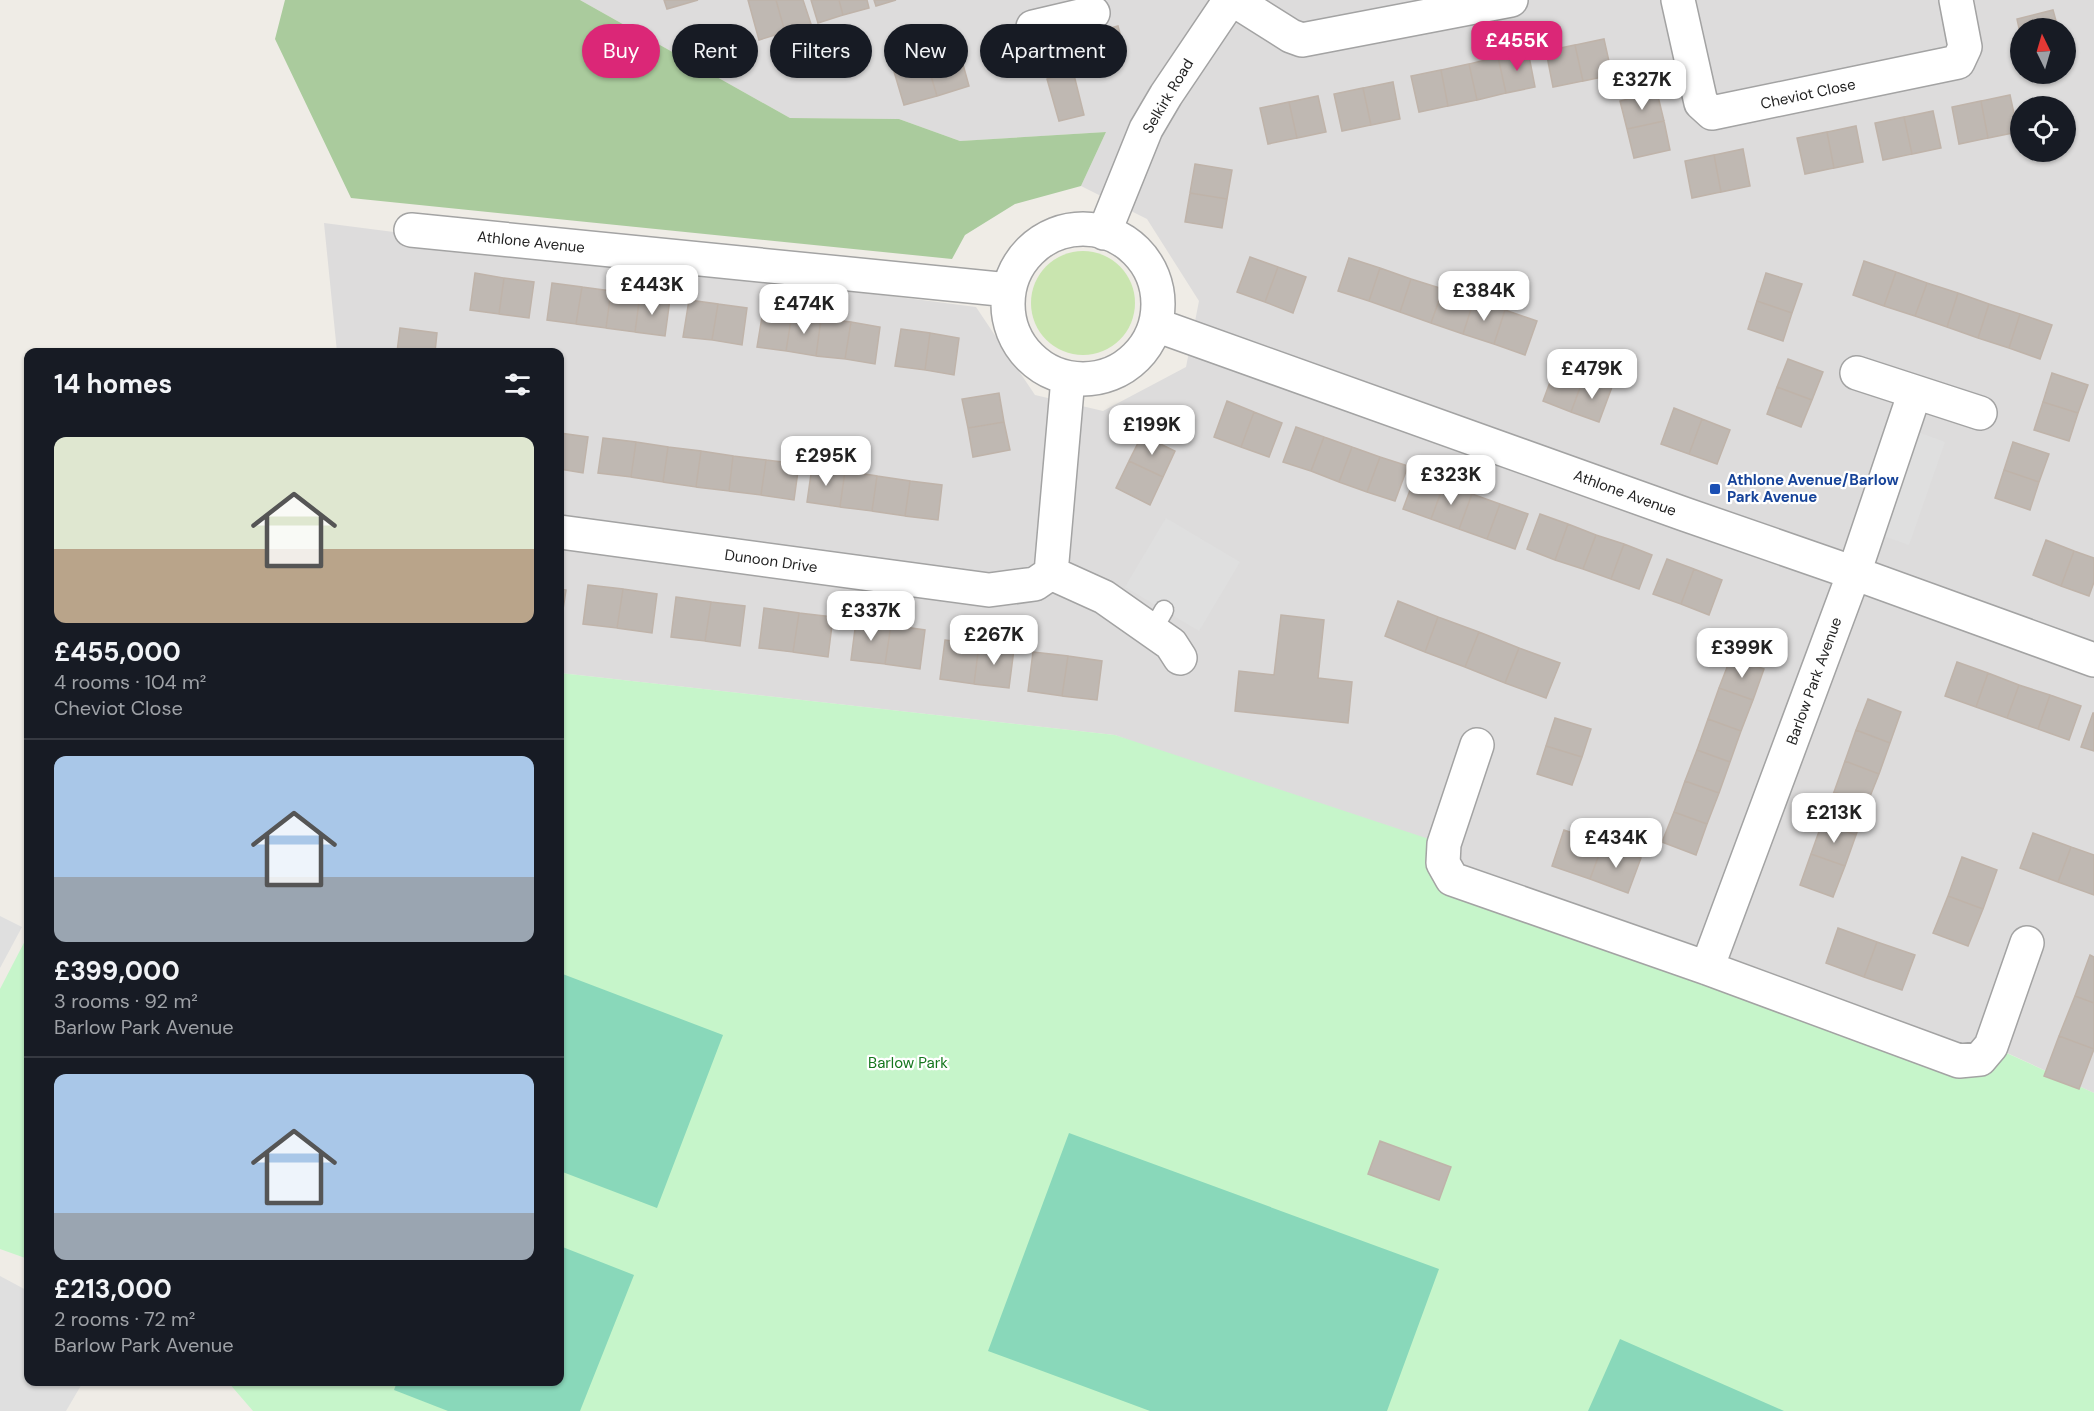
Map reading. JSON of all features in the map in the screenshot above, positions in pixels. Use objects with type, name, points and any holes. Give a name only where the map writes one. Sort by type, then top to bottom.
[{"type":"street","points":[[1232,0],[1302,40],[1511,0]]},
{"type":"street","name":"Selkirk Road","points":[[1104,233],[1146,129],[1166,95],[1232,0]]},
{"type":"street","name":"Cheviot Close","points":[[1678,0],[1701,103],[1712,113],[1958,62],[1965,47],[1956,0]]},
{"type":"street","points":[[1037,24],[1093,13]]},
{"type":"street","points":[[1088,228],[1115,235],[1137,251],[1152,273],[1158,298],[1156,325],[1144,349],[1124,367],[1100,377],[1068,378],[1043,368],[1023,349],[1011,326],[1009,290],[1018,265],[1035,245],[1062,231],[1088,228]]},
{"type":"street","name":"Athlone Avenue","points":[[411,230],[1009,290]]},
{"type":"street","name":"Athlone Avenue","points":[[1156,325],[2094,660]]},
{"type":"street","points":[[1857,373],[1980,413]]},
{"type":"street","points":[[1068,378],[1051,573],[1158,620],[1180,658]]},
{"type":"street","name":"Barlow Park Avenue","points":[[1707,969],[1854,573],[1915,392]]},
{"type":"street","name":"Dunoon Drive","points":[[564,533],[989,590],[1035,584],[1051,573]]},
{"type":"street","points":[[1477,745],[1444,844],[1443,863],[1452,879],[1959,1061],[1980,1059],[1991,1046],[2027,943]]},
{"type":"shaded area","points":[[580,0],[2094,0],[2094,1093],[1992,1046],[1980,1059],[1115,735],[564,673],[564,348],[337,348],[324,223],[976,307],[1035,395],[1103,411],[1186,367],[1199,301],[1147,219],[1081,186],[1106,132],[960,141],[899,119],[790,118],[719,78],[758,78],[758,24],[672,24],[672,52],[660,45],[660,24],[623,24]]},
{"type":"shaded area","points":[[1915,431],[1945,442],[1909,545],[1878,534]]},
{"type":"shaded area","points":[[1166,518],[1240,562],[1199,631],[1125,587]]},
{"type":"shaded area","points":[[0,916],[22,927],[0,968]]},
{"type":"shaded area","points":[[0,1276],[24,1289],[24,1386],[81,1386],[66,1411],[0,1411]]},
{"type":"green space","points":[[285,0],[580,0],[623,24],[582,24],[582,78],[660,78],[660,45],[672,52],[672,78],[719,78],[790,118],[899,119],[960,141],[1106,132],[1081,186],[1015,204],[965,235],[952,259],[351,198],[275,39]]},
{"type":"green space","points":[[1083,251],[1103,255],[1120,266],[1131,283],[1135,303],[1131,323],[1120,340],[1103,351],[1083,355],[1063,351],[1046,340],[1035,323],[1031,303],[1035,283],[1046,266],[1063,255]]},
{"type":"green space","name":"Barlow Park","points":[[564,673],[1115,735],[1444,844],[1443,863],[1959,1061],[1991,1046],[2094,1093],[2094,1411],[253,1411],[231,1386],[564,1386]]},
{"type":"green space","points":[[24,943],[24,1258],[0,1249],[0,989]]},
{"type":"green space","points":[[564,975],[723,1035],[657,1208],[564,1173]]},
{"type":"green space","points":[[1069,1133],[1439,1269],[1387,1411],[1150,1411],[988,1351]]},
{"type":"green space","points":[[564,1248],[634,1275],[580,1411],[448,1411],[394,1390],[396,1386],[564,1386]]},
{"type":"green space","points":[[1620,1339],[1784,1411],[1588,1411]]},
{"type":"building","points":[[664,0],[698,0],[667,9]]},
{"type":"building","points":[[748,0],[776,0],[783,24],[770,24],[770,37],[759,40],[758,24],[755,24]]},
{"type":"building","points":[[776,0],[803,0],[811,24],[783,24]]},
{"type":"building","points":[[811,0],[839,0],[843,15],[818,23]]},
{"type":"building","points":[[839,0],[867,0],[869,8],[843,15]]},
{"type":"building","points":[[874,0],[896,0],[876,6]]},
{"type":"building","points":[[2053,10],[2055,18],[2021,18]]},
{"type":"building","points":[[1604,39],[1612,75],[1583,81],[1575,45]]},
{"type":"building","points":[[1575,45],[1583,81],[1553,87],[1546,51]]},
{"type":"building","points":[[1528,51],[1535,87],[1506,93],[1498,57]]},
{"type":"building","points":[[1498,57],[1506,93],[1477,100],[1469,64]]},
{"type":"building","points":[[1469,64],[1477,100],[1448,106],[1441,70]]},
{"type":"building","points":[[1441,70],[1448,106],[1419,112],[1411,76]]},
{"type":"building","points":[[896,78],[932,78],[937,96],[904,105]]},
{"type":"building","points":[[932,78],[967,78],[969,86],[937,96]]},
{"type":"building","points":[[1075,78],[1084,115],[1059,121],[1047,79]]},
{"type":"building","points":[[1393,82],[1400,119],[1371,125],[1363,88]]},
{"type":"building","points":[[1363,88],[1371,125],[1342,131],[1334,94]]},
{"type":"building","points":[[1657,92],[1664,121],[1627,129],[1620,101]]},
{"type":"building","points":[[2010,95],[2010,134],[1988,138],[1981,101]]},
{"type":"building","points":[[1318,96],[1326,132],[1297,138],[1289,102]]},
{"type":"building","points":[[1981,101],[1988,138],[1959,144],[1952,107]]},
{"type":"building","points":[[1289,102],[1297,138],[1268,144],[1260,108]]},
{"type":"building","points":[[1933,111],[1941,148],[1912,154],[1904,117]]},
{"type":"building","points":[[1904,117],[1912,154],[1883,160],[1875,123]]},
{"type":"building","points":[[1664,121],[1670,150],[1634,158],[1627,129]]},
{"type":"building","points":[[1856,126],[1863,162],[1834,168],[1827,132]]},
{"type":"building","points":[[1827,132],[1834,168],[1805,174],[1797,138]]},
{"type":"building","points":[[1743,149],[1750,186],[1721,192],[1714,155]]},
{"type":"building","points":[[1714,155],[1721,192],[1692,198],[1685,161]]},
{"type":"building","points":[[1195,164],[1232,170],[1227,199],[1190,193]]},
{"type":"building","points":[[1190,193],[1227,199],[1222,228],[1185,222]]},
{"type":"building","points":[[1250,257],[1278,267],[1265,302],[1237,292]]},
{"type":"building","points":[[1349,258],[1380,268],[1369,301],[1338,291]]},
{"type":"building","points":[[1864,261],[1896,272],[1884,306],[1853,295]]},
{"type":"building","points":[[1278,267],[1306,277],[1293,313],[1265,302]]},
{"type":"building","points":[[1380,268],[1411,279],[1400,312],[1369,301]]},
{"type":"building","points":[[1896,272],[1927,283],[1915,316],[1884,306]]},
{"type":"building","points":[[475,273],[504,278],[499,314],[470,310]]},
{"type":"building","points":[[1766,273],[1802,284],[1792,313],[1757,301]]},
{"type":"building","points":[[504,278],[534,282],[529,318],[499,314]]},
{"type":"building","points":[[1411,279],[1443,289],[1431,323],[1400,312]]},
{"type":"building","points":[[552,283],[582,287],[576,324],[547,320]]},
{"type":"building","points":[[1927,283],[1958,293],[1947,327],[1915,316]]},
{"type":"building","points":[[582,287],[611,291],[606,328],[576,324]]},
{"type":"building","points":[[1443,289],[1474,300],[1463,334],[1431,323]]},
{"type":"building","points":[[611,291],[640,295],[635,332],[606,328]]},
{"type":"building","points":[[1958,293],[1989,304],[1978,338],[1947,327]]},
{"type":"building","points":[[640,295],[670,299],[665,336],[635,332]]},
{"type":"building","points":[[689,300],[718,304],[712,340],[683,337]]},
{"type":"building","points":[[1474,300],[1505,310],[1494,344],[1463,334]]},
{"type":"building","points":[[1757,301],[1792,313],[1783,341],[1748,329]]},
{"type":"building","points":[[718,304],[747,308],[742,345],[712,340]]},
{"type":"building","points":[[1989,304],[2020,314],[2009,348],[1978,338]]},
{"type":"building","points":[[1505,310],[1537,321],[1525,355],[1494,344]]},
{"type":"building","points":[[763,311],[792,314],[786,351],[757,347]]},
{"type":"building","points":[[792,314],[821,319],[816,356],[786,351]]},
{"type":"building","points":[[2020,314],[2052,325],[2040,359],[2009,348]]},
{"type":"building","points":[[821,319],[851,322],[845,359],[816,356]]},
{"type":"building","points":[[851,322],[880,327],[875,364],[845,359]]},
{"type":"building","points":[[400,328],[437,333],[435,348],[398,348]]},
{"type":"building","points":[[901,329],[930,333],[925,370],[895,366]]},
{"type":"building","points":[[930,333],[959,338],[954,375],[925,370]]},
{"type":"building","points":[[1788,359],[1823,372],[1812,400],[1777,387]]},
{"type":"building","points":[[1556,366],[1584,377],[1571,412],[1543,401]]},
{"type":"building","points":[[2052,373],[2088,385],[2078,413],[2043,402]]},
{"type":"building","points":[[1584,377],[1612,387],[1599,422],[1571,412]]},
{"type":"building","points":[[1777,387],[1812,400],[1801,427],[1767,414]]},
{"type":"building","points":[[999,393],[1004,422],[968,428],[962,399]]},
{"type":"building","points":[[1227,401],[1254,412],[1241,447],[1214,437]]},
{"type":"building","points":[[2043,402],[2078,413],[2069,441],[2034,430]]},
{"type":"building","points":[[1674,408],[1702,419],[1689,454],[1661,444]]},
{"type":"building","points":[[1254,412],[1282,423],[1269,457],[1241,447]]},
{"type":"building","points":[[1702,419],[1730,430],[1717,464],[1689,454]]},
{"type":"building","points":[[1004,422],[1010,450],[973,457],[968,428]]},
{"type":"building","points":[[1296,427],[1324,437],[1311,471],[1283,462]]},
{"type":"building","points":[[564,434],[588,437],[583,473],[564,470]]},
{"type":"building","points":[[1142,435],[1175,451],[1163,477],[1129,461]]},
{"type":"building","points":[[1324,437],[1352,447],[1339,482],[1311,471]]},
{"type":"building","points":[[603,438],[636,442],[631,477],[598,473]]},
{"type":"building","points":[[636,442],[668,447],[663,482],[631,477]]},
{"type":"building","points":[[2013,442],[2049,454],[2039,482],[2004,470]]},
{"type":"building","points":[[668,447],[701,451],[696,487],[663,482]]},
{"type":"building","points":[[1352,447],[1380,457],[1367,492],[1339,482]]},
{"type":"building","points":[[701,451],[733,456],[729,491],[696,487]]},
{"type":"building","points":[[733,456],[766,460],[761,495],[729,491]]},
{"type":"building","points":[[1380,457],[1408,466],[1395,501],[1367,492]]},
{"type":"building","points":[[766,460],[799,464],[794,500],[761,495]]},
{"type":"building","points":[[1129,461],[1163,477],[1150,505],[1116,488]]},
{"type":"building","points":[[812,467],[845,471],[840,507],[807,502]]},
{"type":"building","points":[[2004,470],[2039,482],[2030,510],[1995,498]]},
{"type":"building","points":[[845,471],[877,476],[872,511],[840,507]]},
{"type":"building","points":[[1416,474],[1444,484],[1431,519],[1403,509]]},
{"type":"building","points":[[877,476],[910,481],[905,516],[872,511]]},
{"type":"building","points":[[910,481],[942,485],[938,520],[905,516]]},
{"type":"building","points":[[1444,484],[1472,494],[1459,529],[1431,519]]},
{"type":"building","points":[[1472,494],[1500,504],[1487,539],[1459,529]]},
{"type":"building","points":[[1500,504],[1528,514],[1515,549],[1487,539]]},
{"type":"building","points":[[1540,514],[1568,524],[1555,560],[1527,549]]},
{"type":"building","points":[[1568,524],[1596,535],[1583,569],[1555,560]]},
{"type":"building","points":[[1596,535],[1624,544],[1611,579],[1583,569]]},
{"type":"building","points":[[2046,540],[2074,551],[2061,586],[2033,575]]},
{"type":"building","points":[[1624,544],[1652,555],[1639,589],[1611,579]]},
{"type":"building","points":[[2074,551],[2094,558],[2094,582],[2089,596],[2061,586]]},
{"type":"building","points":[[1667,559],[1694,569],[1681,604],[1653,594]]},
{"type":"building","points":[[1694,569],[1722,580],[1709,615],[1681,604]]},
{"type":"building","points":[[588,585],[623,589],[617,628],[583,624]]},
{"type":"building","points":[[623,589],[657,594],[652,633],[617,628]]},
{"type":"building","points":[[676,597],[711,602],[705,641],[671,637]]},
{"type":"building","points":[[1398,601],[1438,617],[1425,652],[1385,636]]},
{"type":"building","points":[[711,602],[745,606],[740,646],[705,641]]},
{"type":"building","points":[[764,608],[799,613],[793,652],[759,648]]},
{"type":"building","points":[[799,613],[833,617],[828,657],[793,652]]},
{"type":"building","points":[[1281,615],[1324,620],[1318,678],[1352,682],[1348,723],[1235,711],[1239,671],[1274,675]]},
{"type":"building","points":[[1438,617],[1479,632],[1465,667],[1425,652]]},
{"type":"building","points":[[856,621],[891,625],[885,664],[851,660]]},
{"type":"building","points":[[891,625],[925,630],[920,669],[885,664]]},
{"type":"building","points":[[1479,632],[1519,648],[1505,683],[1465,667]]},
{"type":"building","points":[[945,640],[979,645],[974,684],[940,679]]},
{"type":"building","points":[[979,645],[1014,649],[1009,688],[974,684]]},
{"type":"building","points":[[1519,648],[1560,663],[1546,698],[1505,683]]},
{"type":"building","points":[[1033,652],[1068,656],[1062,696],[1028,691]]},
{"type":"building","points":[[1068,656],[1102,661],[1097,700],[1062,696]]},
{"type":"building","points":[[1731,657],[1764,669],[1753,700],[1719,688]]},
{"type":"building","points":[[1957,662],[1988,673],[1976,707],[1945,696]]},
{"type":"building","points":[[1988,673],[2019,685],[2007,718],[1976,707]]},
{"type":"building","points":[[2019,685],[2050,695],[2038,729],[2007,718]]},
{"type":"building","points":[[1719,688],[1753,700],[1741,731],[1708,719]]},
{"type":"building","points":[[2050,695],[2081,706],[2069,740],[2038,729]]},
{"type":"building","points":[[1868,699],[1901,712],[1890,743],[1856,730]]},
{"type":"building","points":[[2094,713],[2094,751],[2081,747]]},
{"type":"building","points":[[1555,718],[1591,729],[1582,757],[1546,746]]},
{"type":"building","points":[[1708,719],[1741,731],[1730,762],[1697,750]]},
{"type":"building","points":[[1856,730],[1890,743],[1879,774],[1845,761]]},
{"type":"building","points":[[1546,746],[1582,757],[1572,785],[1537,774]]},
{"type":"building","points":[[1697,750],[1730,762],[1719,793],[1685,781]]},
{"type":"building","points":[[1845,761],[1879,774],[1867,804],[1834,792]]},
{"type":"building","points":[[1685,781],[1719,793],[1707,824],[1674,812]]},
{"type":"building","points":[[1834,792],[1867,804],[1856,835],[1822,823]]},
{"type":"building","points":[[1674,812],[1707,824],[1696,855],[1662,842]]},
{"type":"building","points":[[1822,823],[1856,835],[1845,866],[1811,854]]},
{"type":"building","points":[[1564,830],[1603,844],[1590,879],[1552,866]]},
{"type":"building","points":[[2033,833],[2071,847],[2058,882],[2020,868]]},
{"type":"building","points":[[1603,844],[1641,858],[1628,893],[1590,879]]},
{"type":"building","points":[[2071,847],[2094,855],[2094,895],[2058,882]]},
{"type":"building","points":[[1811,854],[1845,866],[1833,897],[1800,885]]},
{"type":"building","points":[[1962,857],[1997,870],[1983,909],[1948,896]]},
{"type":"building","points":[[1948,896],[1983,909],[1968,946],[1933,933]]},
{"type":"building","points":[[1838,928],[1877,942],[1864,977],[1826,963]]},
{"type":"building","points":[[1877,942],[1915,955],[1902,990],[1864,977]]},
{"type":"building","points":[[2090,955],[2094,957],[2094,1003],[2075,996]]},
{"type":"building","points":[[2075,996],[2094,1003],[2094,1049],[2059,1036]]},
{"type":"building","points":[[2059,1036],[2094,1049],[2079,1089],[2044,1076]]},
{"type":"building","points":[[1380,1141],[1451,1167],[1439,1200],[1368,1174]]},
{"type":"place","name":"Athlone Avenue/Barlow Park Avenue","points":[[1715,489]]}]
